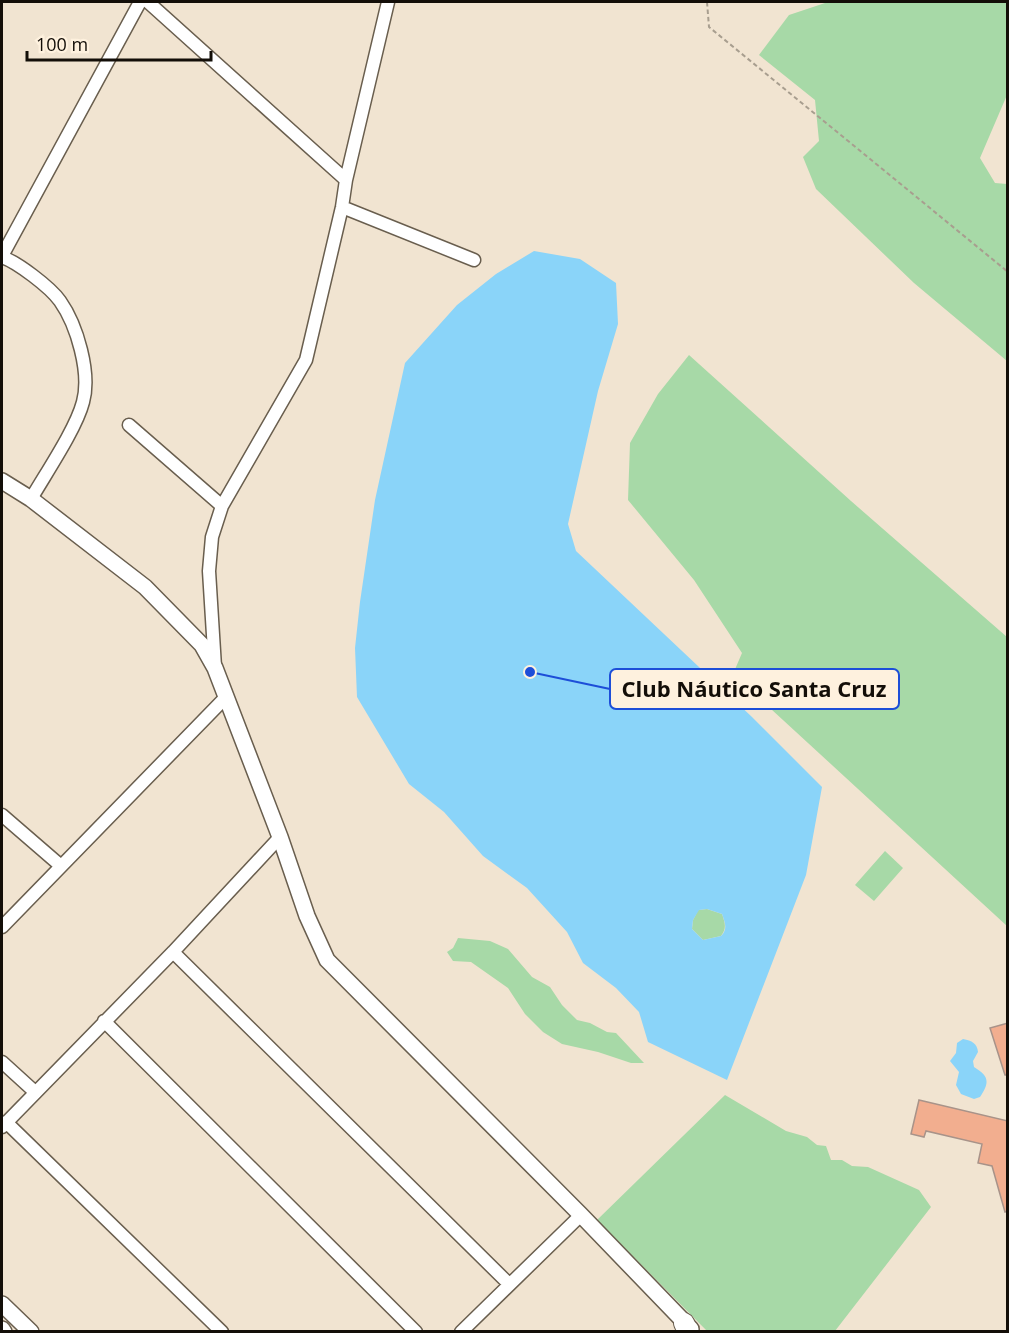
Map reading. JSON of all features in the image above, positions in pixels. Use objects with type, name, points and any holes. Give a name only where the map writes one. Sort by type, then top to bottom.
[{"type":"street","points":[[31,499],[72,427],[83,404],[87,382],[77,337],[60,300],[13,261],[2,257],[140,2]]},
{"type":"street","points":[[148,2],[346,180]]},
{"type":"street","points":[[215,668],[209,571],[212,537],[222,506],[306,360],[388,2]]},
{"type":"street","points":[[342,207],[474,260]]},
{"type":"street","points":[[129,425],[222,506]]},
{"type":"street","points":[[2,481],[31,499],[145,587],[202,645],[215,668],[280,837],[307,916],[327,960],[580,1215],[688,1329]]},
{"type":"street","points":[[2,927],[226,697]]},
{"type":"street","points":[[2,815],[61,867]]},
{"type":"street","points":[[222,1332],[4,1124],[173,952],[280,837]]},
{"type":"street","points":[[173,952],[509,1284]]},
{"type":"street","points":[[104,1021],[416,1332]]},
{"type":"street","points":[[2,1062],[35,1092]]},
{"type":"street","points":[[461,1332],[580,1215]]},
{"type":"street","points":[[2,1304],[31,1332]]},
{"type":"path","points":[[707,2],[709,27],[1008,272]]},
{"type":"green space","points":[[828,2],[1007,2],[1007,95],[980,158],[995,183],[1007,184],[1007,361],[914,283],[816,189],[803,157],[819,141],[815,100],[759,55],[789,15]]},
{"type":"green space","points":[[689,355],[1007,637],[1007,926],[733,674],[742,653],[694,580],[628,500],[630,443],[658,394]]},
{"type":"green space","points":[[885,851],[903,868],[874,901],[855,885]]},
{"type":"green space","points":[[707,909],[722,914],[725,928],[721,936],[703,940],[692,929],[693,920],[698,910]]},
{"type":"green space","points":[[458,938],[490,941],[508,949],[532,977],[550,987],[562,1005],[577,1020],[590,1023],[607,1032],[616,1033],[644,1063],[631,1063],[598,1052],[562,1044],[543,1032],[525,1014],[508,988],[471,962],[453,961],[447,952],[453,948]]},
{"type":"green space","points":[[725,1095],[786,1131],[807,1137],[817,1145],[826,1146],[831,1160],[842,1160],[852,1166],[868,1167],[919,1190],[931,1207],[835,1331],[707,1331],[597,1220]]},
{"type":"water","points":[[534,251],[580,259],[616,283],[618,324],[598,391],[568,524],[576,551],[752,717],[822,787],[806,875],[727,1080],[648,1042],[639,1012],[616,988],[583,963],[567,932],[527,888],[483,856],[444,812],[409,784],[357,697],[355,648],[360,602],[375,500],[405,363],[457,305],[496,274]],"holes":[[[707,909],[722,914],[725,928],[721,936],[703,940],[692,929],[693,920],[699,910]]]},
{"type":"water","points":[[963,1039],[975,1044],[978,1052],[973,1061],[974,1067],[983,1073],[986,1080],[980,1097],[974,1099],[961,1094],[956,1085],[959,1072],[950,1061],[956,1053],[957,1043]]},
{"type":"building","points":[[1008,1023],[1008,1075],[1005,1075],[990,1028]]},
{"type":"building","points":[[919,1100],[1008,1121],[1008,1211],[1005,1212],[992,1166],[978,1163],[982,1144],[926,1131],[924,1137],[911,1134]]},
{"type":"place","name":"Club Náutico Santa Cruz","points":[[530,672]]}]
